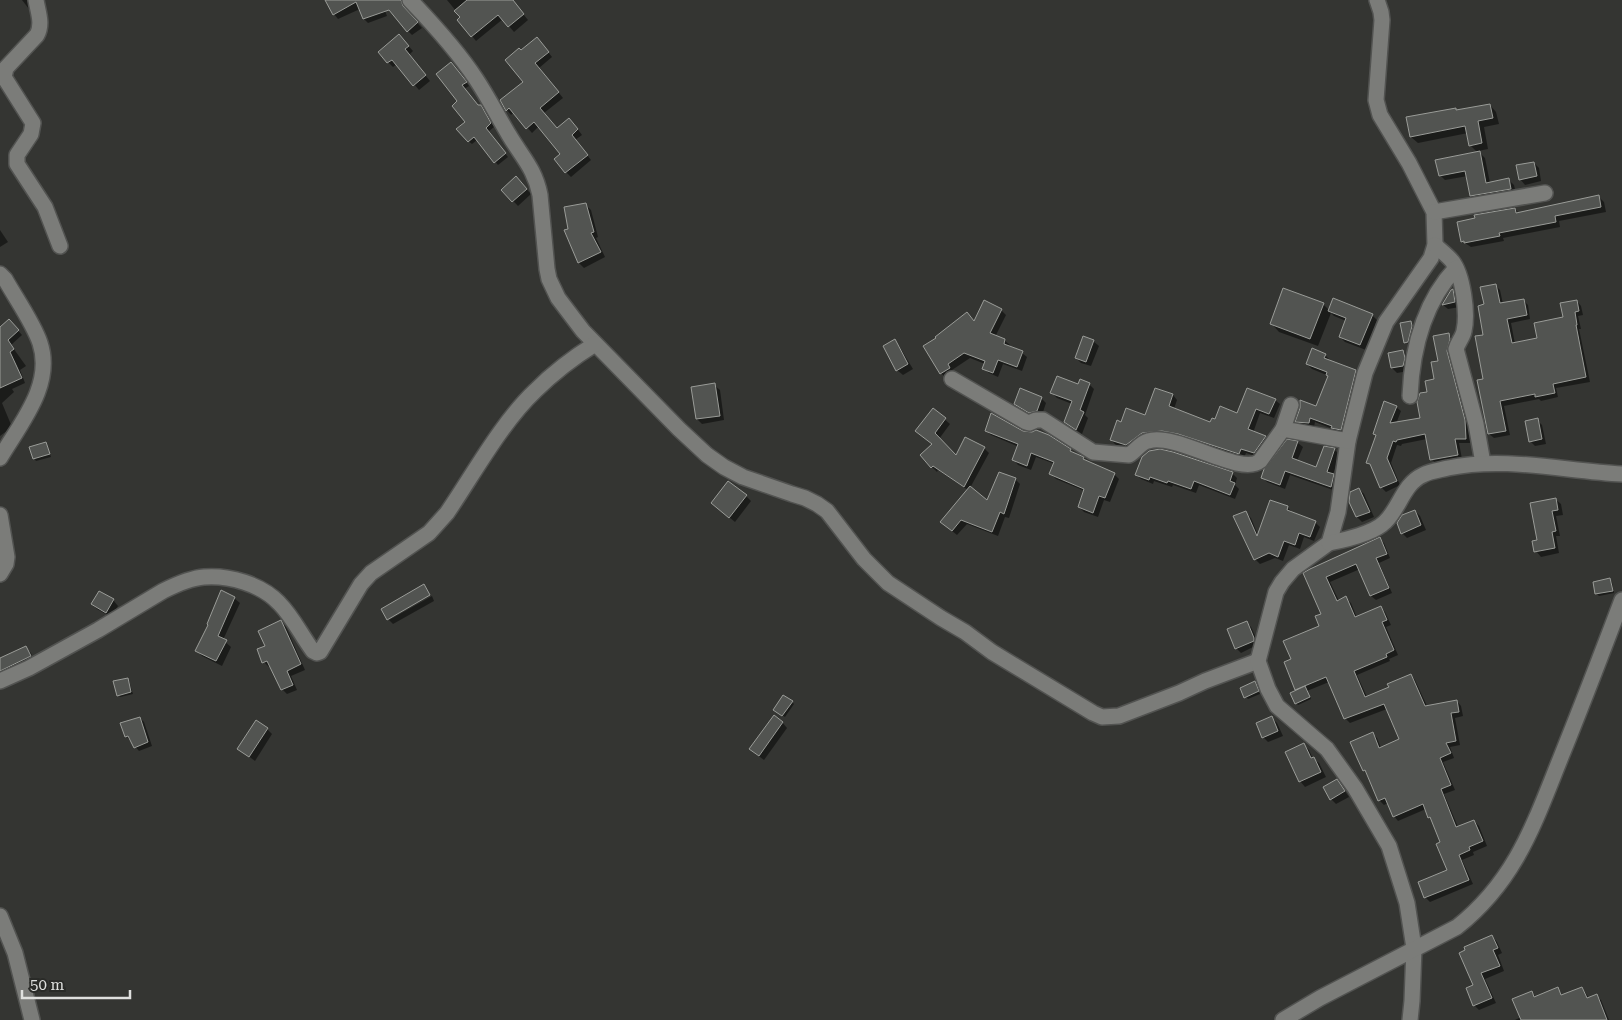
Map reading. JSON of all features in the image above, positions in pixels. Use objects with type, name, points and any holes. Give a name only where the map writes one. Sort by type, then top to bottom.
[{"type":"street","points":[[36,0],[40,21],[38,35],[6,68],[4,77],[33,123],[31,134],[17,155],[17,164],[46,207],[60,246]]},
{"type":"street","points":[[410,0],[449,42],[477,80],[511,139],[532,170],[538,183],[549,279],[558,298],[583,331],[707,455],[743,477],[806,498],[817,504],[827,511],[864,559],[888,583],[966,632],[992,652],[1102,717],[1119,716],[1179,693],[1205,680],[1258,661]]},
{"type":"street","points":[[1329,543],[1338,512],[1348,441],[1365,374],[1383,328],[1431,258],[1435,245],[1434,212],[1409,163],[1380,115],[1376,100],[1382,20],[1376,0]]},
{"type":"street","points":[[1434,212],[1545,193]]},
{"type":"street","points":[[1435,245],[1453,262],[1463,291],[1464,331],[1456,348],[1476,424],[1483,463]]},
{"type":"street","points":[[1410,396],[1413,361],[1423,323],[1434,297],[1456,268]]},
{"type":"street","points":[[0,274],[38,337],[42,349],[43,366],[38,395],[0,458]]},
{"type":"street","points":[[0,681],[29,668],[98,630],[163,590],[203,577],[244,582],[260,588],[279,603],[293,620],[313,651],[320,652],[366,579],[429,533],[438,524],[448,513],[514,415],[534,392],[579,354],[596,344]]},
{"type":"street","points":[[952,379],[1026,422],[1043,420],[1088,450],[1097,453],[1129,455],[1144,442],[1157,440],[1197,449],[1249,465],[1260,461],[1283,429],[1291,405]]},
{"type":"street","points":[[1283,429],[1348,441]]},
{"type":"street","points":[[1410,1020],[1414,948],[1407,903],[1389,846],[1355,788],[1327,749],[1277,706],[1268,689],[1258,661],[1276,592],[1293,569],[1329,543],[1360,534],[1385,523],[1406,489],[1421,475],[1462,465],[1483,463],[1622,474]]},
{"type":"street","points":[[0,515],[7,557],[6,564],[0,574]]},
{"type":"street","points":[[1283,1020],[1320,998],[1457,927],[1471,916],[1490,896],[1508,873],[1530,832],[1581,708],[1622,600]]},
{"type":"street","points":[[0,916],[15,953],[32,1020]]},
{"type":"building","points":[[325,0],[401,0],[403,6],[418,22],[407,32],[389,10],[363,19],[356,2],[333,15]]},
{"type":"building","points":[[467,0],[513,0],[524,14],[508,27],[498,15],[471,37],[457,20],[460,17],[454,11]]},
{"type":"building","points":[[399,34],[409,46],[405,49],[426,75],[413,86],[392,60],[387,63],[378,52]]},
{"type":"building","points":[[537,37],[549,52],[535,63],[559,92],[540,108],[557,128],[569,118],[578,129],[572,135],[588,155],[565,173],[554,159],[560,154],[534,122],[526,129],[509,108],[506,111],[500,100],[523,82],[505,60],[519,48],[521,50]]},
{"type":"building","points":[[451,62],[467,82],[462,85],[478,105],[481,105],[491,123],[486,128],[506,153],[494,163],[474,137],[468,142],[456,129],[465,122],[452,106],[457,101],[436,74]]},
{"type":"building","points":[[1490,104],[1493,118],[1478,121],[1482,143],[1469,146],[1465,126],[1410,137],[1406,117]]},
{"type":"building","points":[[1480,151],[1486,183],[1509,178],[1511,189],[1470,196],[1465,171],[1439,176],[1435,160]]},
{"type":"building","points":[[1534,162],[1537,176],[1519,180],[1516,165]]},
{"type":"building","points":[[516,176],[527,189],[512,202],[501,190]]},
{"type":"building","points":[[1599,195],[1601,207],[1555,216],[1556,222],[1499,233],[1500,236],[1461,242],[1457,222],[1475,218],[1474,215],[1515,208],[1516,213]]},
{"type":"building","points":[[586,203],[594,232],[591,233],[601,252],[578,263],[564,230],[568,229],[564,207]]},
{"type":"building","points":[[1496,284],[1500,303],[1524,299],[1527,315],[1507,319],[1512,343],[1537,338],[1534,323],[1563,317],[1560,303],[1577,300],[1579,311],[1575,312],[1576,325],[1586,377],[1553,384],[1555,393],[1535,397],[1535,394],[1500,401],[1506,431],[1488,434],[1477,380],[1483,379],[1475,336],[1483,335],[1478,306],[1484,304],[1480,287]]},
{"type":"building","points":[[1283,288],[1324,303],[1310,339],[1270,324]]},
{"type":"building","points":[[1453,289],[1455,302],[1442,305],[1451,290]]},
{"type":"building","points":[[1333,298],[1373,314],[1360,345],[1339,337],[1346,318],[1328,311]]},
{"type":"building","points":[[984,300],[1002,309],[990,333],[1005,339],[1004,344],[1023,351],[1017,367],[998,360],[993,373],[982,369],[985,361],[964,353],[948,364],[950,368],[940,374],[923,346],[936,338],[967,312],[974,321]]},
{"type":"building","points":[[9,319],[19,330],[8,340],[14,349],[10,352],[22,378],[0,388],[0,327]]},
{"type":"building","points":[[1411,321],[1412,326],[1408,342],[1404,343],[1400,323]]},
{"type":"building","points":[[1449,333],[1450,339],[1447,351],[1465,420],[1466,439],[1455,439],[1458,455],[1430,460],[1425,434],[1397,440],[1396,442],[1393,441],[1387,458],[1397,481],[1380,488],[1370,464],[1366,463],[1376,435],[1373,434],[1384,401],[1397,406],[1390,423],[1420,418],[1417,402],[1420,393],[1427,392],[1425,381],[1434,379],[1431,362],[1438,361],[1433,336]]},
{"type":"building","points":[[1083,336],[1094,340],[1086,362],[1075,358]]},
{"type":"building","points":[[895,339],[908,364],[896,371],[883,346]]},
{"type":"building","points":[[1312,348],[1326,354],[1324,358],[1356,370],[1341,430],[1331,428],[1332,426],[1310,418],[1309,423],[1295,422],[1300,408],[1300,400],[1316,406],[1328,376],[1326,375],[1327,372],[1306,364]]},
{"type":"building","points":[[1403,350],[1405,358],[1403,366],[1391,368],[1388,353]]},
{"type":"building","points":[[1057,376],[1078,384],[1080,379],[1090,383],[1080,410],[1084,412],[1076,430],[1064,422],[1072,401],[1050,393]]},
{"type":"building","points":[[715,383],[720,416],[696,419],[691,387]]},
{"type":"building","points":[[1020,388],[1042,397],[1037,411],[1029,413],[1014,404]]},
{"type":"building","points":[[1155,388],[1173,394],[1169,406],[1210,422],[1212,418],[1215,419],[1220,406],[1237,413],[1247,388],[1276,399],[1269,414],[1256,409],[1248,429],[1266,436],[1254,453],[1241,449],[1239,454],[1178,434],[1162,431],[1142,433],[1126,445],[1110,440],[1117,420],[1121,422],[1126,408],[1145,415]]},
{"type":"building","points":[[933,408],[946,418],[935,433],[956,455],[965,437],[985,447],[964,487],[933,466],[931,468],[920,455],[932,444],[915,431]]},
{"type":"building","points":[[991,413],[1023,431],[1032,432],[1036,430],[1049,435],[1071,449],[1070,451],[1084,457],[1083,459],[1115,473],[1105,498],[1099,496],[1093,513],[1078,507],[1084,489],[1049,474],[1054,462],[1031,453],[1027,466],[1012,460],[1018,444],[985,431]]},
{"type":"building","points":[[1538,418],[1542,439],[1529,442],[1525,421]]},
{"type":"building","points":[[1287,439],[1298,441],[1292,458],[1316,467],[1324,446],[1335,448],[1327,472],[1334,474],[1331,487],[1285,471],[1280,485],[1261,478],[1264,469]]},
{"type":"building","points":[[46,442],[50,454],[33,459],[29,447]]},
{"type":"building","points":[[1160,449],[1233,472],[1230,481],[1235,483],[1230,495],[1194,481],[1191,489],[1168,481],[1167,483],[1150,477],[1149,480],[1135,475],[1142,457],[1149,451]]},
{"type":"building","points":[[999,472],[1016,478],[1004,514],[1000,512],[992,532],[961,520],[952,531],[940,522],[970,486],[987,500]]},
{"type":"building","points":[[728,481],[747,495],[729,518],[711,503]]},
{"type":"building","points":[[1359,488],[1370,512],[1356,517],[1349,502],[1350,492]]},
{"type":"building","points":[[1556,498],[1558,510],[1552,511],[1556,531],[1552,532],[1555,548],[1534,552],[1532,541],[1537,540],[1530,503]]},
{"type":"building","points":[[1270,500],[1288,506],[1287,510],[1316,521],[1310,537],[1299,533],[1295,545],[1284,541],[1278,557],[1269,553],[1254,560],[1233,516],[1246,511],[1257,536]]},
{"type":"building","points":[[1415,510],[1421,525],[1401,534],[1397,523],[1402,515]]},
{"type":"building","points":[[1380,537],[1387,554],[1376,558],[1389,588],[1370,596],[1356,564],[1326,577],[1337,601],[1346,596],[1355,617],[1381,606],[1387,620],[1382,622],[1394,650],[1386,654],[1387,657],[1354,671],[1365,697],[1389,687],[1387,684],[1411,674],[1425,706],[1457,700],[1459,712],[1451,713],[1456,741],[1446,743],[1451,753],[1440,758],[1451,785],[1441,789],[1456,827],[1474,820],[1483,841],[1469,847],[1470,850],[1459,855],[1469,880],[1424,898],[1418,882],[1447,870],[1436,844],[1440,842],[1430,817],[1428,818],[1423,804],[1393,817],[1385,798],[1378,801],[1365,770],[1363,771],[1350,742],[1373,732],[1379,748],[1399,739],[1384,704],[1344,719],[1326,677],[1295,690],[1284,662],[1291,659],[1283,641],[1319,626],[1315,616],[1321,614],[1303,573]]},
{"type":"building","points":[[1610,578],[1613,591],[1595,594],[1593,582]]},
{"type":"building","points":[[424,584],[430,595],[387,620],[381,609]]},
{"type":"building","points":[[221,590],[235,597],[218,636],[227,640],[216,661],[195,651],[208,625]]},
{"type":"building","points":[[99,591],[114,599],[106,613],[91,604]]},
{"type":"building","points":[[281,620],[301,664],[287,671],[293,685],[281,690],[267,661],[262,663],[257,649],[265,646],[258,631]]},
{"type":"building","points":[[1247,621],[1254,641],[1235,649],[1227,629]]},
{"type":"building","points":[[26,646],[31,656],[0,671],[0,658]]},
{"type":"building","points":[[128,678],[131,692],[117,696],[113,681]]},
{"type":"building","points":[[1255,681],[1259,691],[1244,698],[1240,688]]},
{"type":"building","points":[[1305,686],[1310,697],[1295,704],[1290,693]]},
{"type":"building","points":[[783,695],[793,701],[782,716],[773,710]]},
{"type":"building","points":[[774,715],[783,722],[759,756],[749,749]]},
{"type":"building","points":[[1272,716],[1278,731],[1262,738],[1256,723]]},
{"type":"building","points":[[140,717],[148,742],[134,748],[128,736],[125,737],[120,723]]},
{"type":"building","points":[[256,720],[268,728],[249,757],[237,749]]},
{"type":"building","points":[[1304,743],[1311,758],[1314,757],[1321,772],[1299,782],[1285,752]]},
{"type":"building","points":[[1337,779],[1345,791],[1330,800],[1323,787]]},
{"type":"building","points":[[1492,935],[1498,948],[1493,950],[1500,966],[1481,973],[1492,998],[1473,1006],[1466,988],[1473,985],[1459,953],[1465,950],[1464,947]]},
{"type":"building","points":[[1558,987],[1561,995],[1582,987],[1587,998],[1597,994],[1607,1020],[1521,1020],[1512,999],[1532,991],[1534,997]]}]
